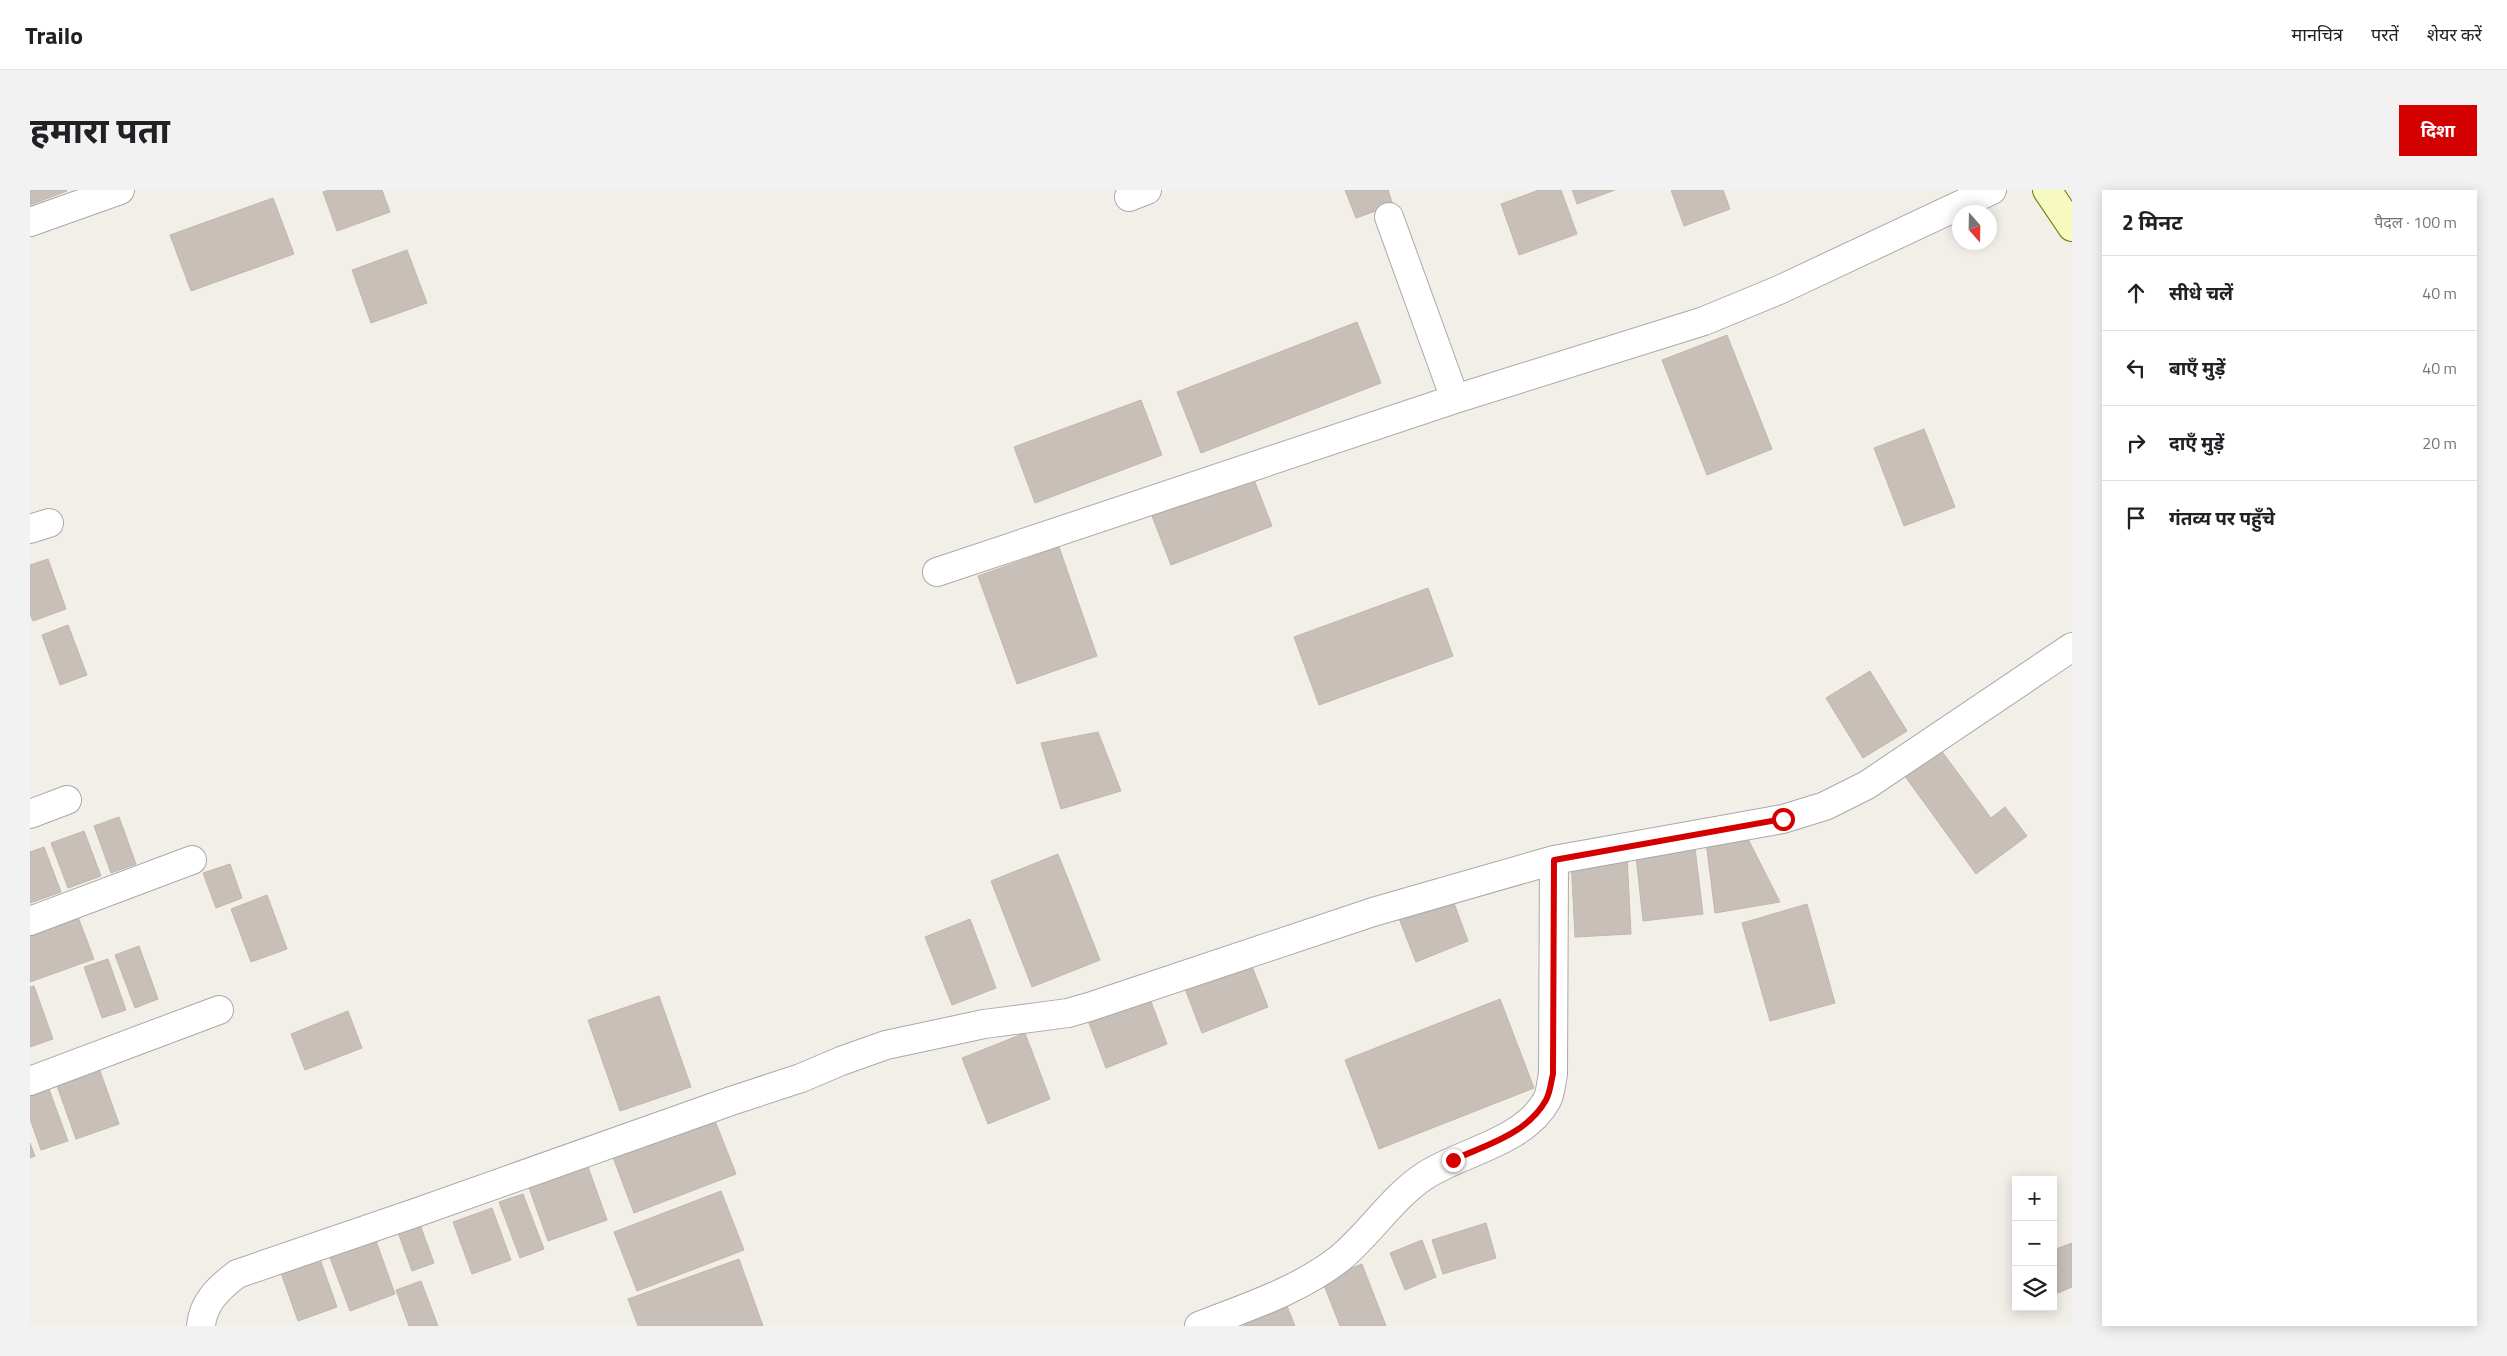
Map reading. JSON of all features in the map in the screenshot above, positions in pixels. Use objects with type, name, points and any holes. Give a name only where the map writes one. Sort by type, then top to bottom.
[{"type":"street","points":[[30,222],[120,190]]},
{"type":"street","points":[[937,572],[1456,399],[1704,321],[1779,290],[1992,190]]},
{"type":"street","points":[[2047,190],[2072,227]]},
{"type":"street","points":[[1389,217],[1456,399]]},
{"type":"street","points":[[201,1326],[202,1311],[211,1298],[223,1284],[237,1274],[801,1078],[886,1045],[976,1025],[1068,1013],[1373,912],[1554,860],[1783,819],[1824,806],[1868,785],[2072,647]]},
{"type":"street","points":[[30,814],[68,800]]},
{"type":"street","points":[[30,921],[192,860]]},
{"type":"street","points":[[1199,1326],[1279,1295],[1319,1273],[1340,1258],[1402,1196],[1425,1176],[1453,1160],[1509,1135],[1533,1118],[1547,1099],[1553,1074],[1554,860]]},
{"type":"street","points":[[30,1081],[219,1010]]},
{"type":"building","points":[[30,190],[66,190],[67,191],[30,205]]},
{"type":"building","points":[[329,190],[382,190],[390,212],[337,231],[323,192]]},
{"type":"building","points":[[1345,190],[1388,190],[1393,205],[1356,218]]},
{"type":"building","points":[[1539,190],[1561,190],[1577,234],[1519,255],[1501,204]]},
{"type":"building","points":[[1572,190],[1615,190],[1577,204]]},
{"type":"building","points":[[1671,190],[1723,190],[1730,209],[1684,226]]},
{"type":"building","points":[[273,198],[294,254],[191,291],[170,235]]},
{"type":"building","points":[[407,250],[427,303],[371,323],[352,270]]},
{"type":"building","points":[[1357,322],[1381,383],[1201,453],[1177,392]]},
{"type":"building","points":[[1727,335],[1772,449],[1707,475],[1662,360]]},
{"type":"building","points":[[1141,400],[1162,455],[1035,503],[1014,447]]},
{"type":"building","points":[[1924,429],[1955,507],[1904,526],[1874,448]]},
{"type":"building","points":[[1253,477],[1272,526],[1171,565],[1152,516]]},
{"type":"building","points":[[1059,547],[1097,656],[1017,684],[978,576]]},
{"type":"building","points":[[48,559],[66,609],[33,621],[30,614],[30,565]]},
{"type":"building","points":[[1428,588],[1453,656],[1319,705],[1294,637]]},
{"type":"building","points":[[68,625],[87,675],[60,685],[42,635]]},
{"type":"building","points":[[1870,671],[1907,731],[1863,758],[1826,698]]},
{"type":"building","points":[[1098,732],[1121,791],[1061,809],[1041,743]]},
{"type":"building","points":[[1935,742],[1991,818],[2005,807],[2027,836],[1976,874],[1899,768]]},
{"type":"building","points":[[119,817],[136,864],[111,873],[94,826]]},
{"type":"building","points":[[84,831],[101,876],[68,888],[51,843]]},
{"type":"building","points":[[1744,831],[1780,902],[1715,913],[1706,842]]},
{"type":"building","points":[[1694,840],[1703,914],[1643,921],[1635,847]]},
{"type":"building","points":[[44,847],[61,892],[30,903],[30,852]]},
{"type":"building","points":[[1058,854],[1100,960],[1032,987],[991,881]]},
{"type":"building","points":[[1627,856],[1631,934],[1575,937],[1571,859]]},
{"type":"building","points":[[230,864],[242,898],[216,908],[203,873]]},
{"type":"building","points":[[267,895],[287,949],[251,962],[231,909]]},
{"type":"building","points":[[1451,895],[1468,941],[1416,962],[1398,916]]},
{"type":"building","points":[[1807,904],[1835,1003],[1770,1021],[1742,923]]},
{"type":"building","points":[[75,909],[94,959],[30,982],[30,925]]},
{"type":"building","points":[[970,919],[996,988],[952,1005],[925,937]]},
{"type":"building","points":[[139,946],[158,999],[135,1008],[115,955]]},
{"type":"building","points":[[1248,956],[1268,1007],[1202,1033],[1182,981]]},
{"type":"building","points":[[108,959],[126,1010],[102,1018],[84,967]]},
{"type":"building","points":[[34,986],[53,1039],[30,1047],[30,987]]},
{"type":"building","points":[[1147,991],[1167,1044],[1106,1068],[1086,1015]]},
{"type":"building","points":[[659,996],[691,1087],[620,1111],[588,1020]]},
{"type":"building","points":[[1500,999],[1534,1088],[1379,1149],[1345,1060]]},
{"type":"building","points":[[348,1011],[362,1048],[305,1070],[291,1034]]},
{"type":"building","points":[[1025,1033],[1050,1099],[988,1124],[962,1058]]},
{"type":"building","points":[[99,1068],[119,1124],[76,1139],[56,1083]]},
{"type":"building","points":[[46,1081],[68,1141],[41,1150],[30,1119],[30,1087]]},
{"type":"building","points":[[712,1113],[736,1174],[634,1213],[611,1152]]},
{"type":"building","points":[[30,1143],[35,1156],[30,1158]]},
{"type":"building","points":[[587,1164],[607,1220],[548,1241],[528,1185]]},
{"type":"building","points":[[721,1191],[744,1250],[637,1291],[614,1232]]},
{"type":"building","points":[[523,1194],[544,1249],[520,1258],[499,1202]]},
{"type":"building","points":[[492,1208],[511,1260],[472,1274],[453,1222]]},
{"type":"building","points":[[418,1219],[434,1263],[412,1271],[396,1227]]},
{"type":"building","points":[[1486,1223],[1496,1258],[1443,1274],[1432,1240]]},
{"type":"building","points":[[375,1238],[395,1294],[350,1311],[329,1255]]},
{"type":"building","points":[[1422,1240],[1436,1277],[1405,1290],[1390,1253]]},
{"type":"building","points":[[2072,1243],[2072,1287],[2057,1293],[2057,1266],[2057,1249]]},
{"type":"building","points":[[316,1248],[337,1307],[298,1321],[277,1262]]},
{"type":"building","points":[[739,1259],[763,1326],[638,1326],[628,1299]]},
{"type":"building","points":[[1362,1264],[1386,1326],[1340,1326],[1322,1280]]},
{"type":"building","points":[[421,1281],[438,1326],[409,1326],[396,1290]]},
{"type":"building","points":[[1287,1306],[1295,1326],[1244,1326],[1243,1323]]},
{"type":"route","points":[[1453,1160],[1509,1135],[1533,1118],[1547,1099],[1553,1074],[1554,860],[1783,819]]}]
